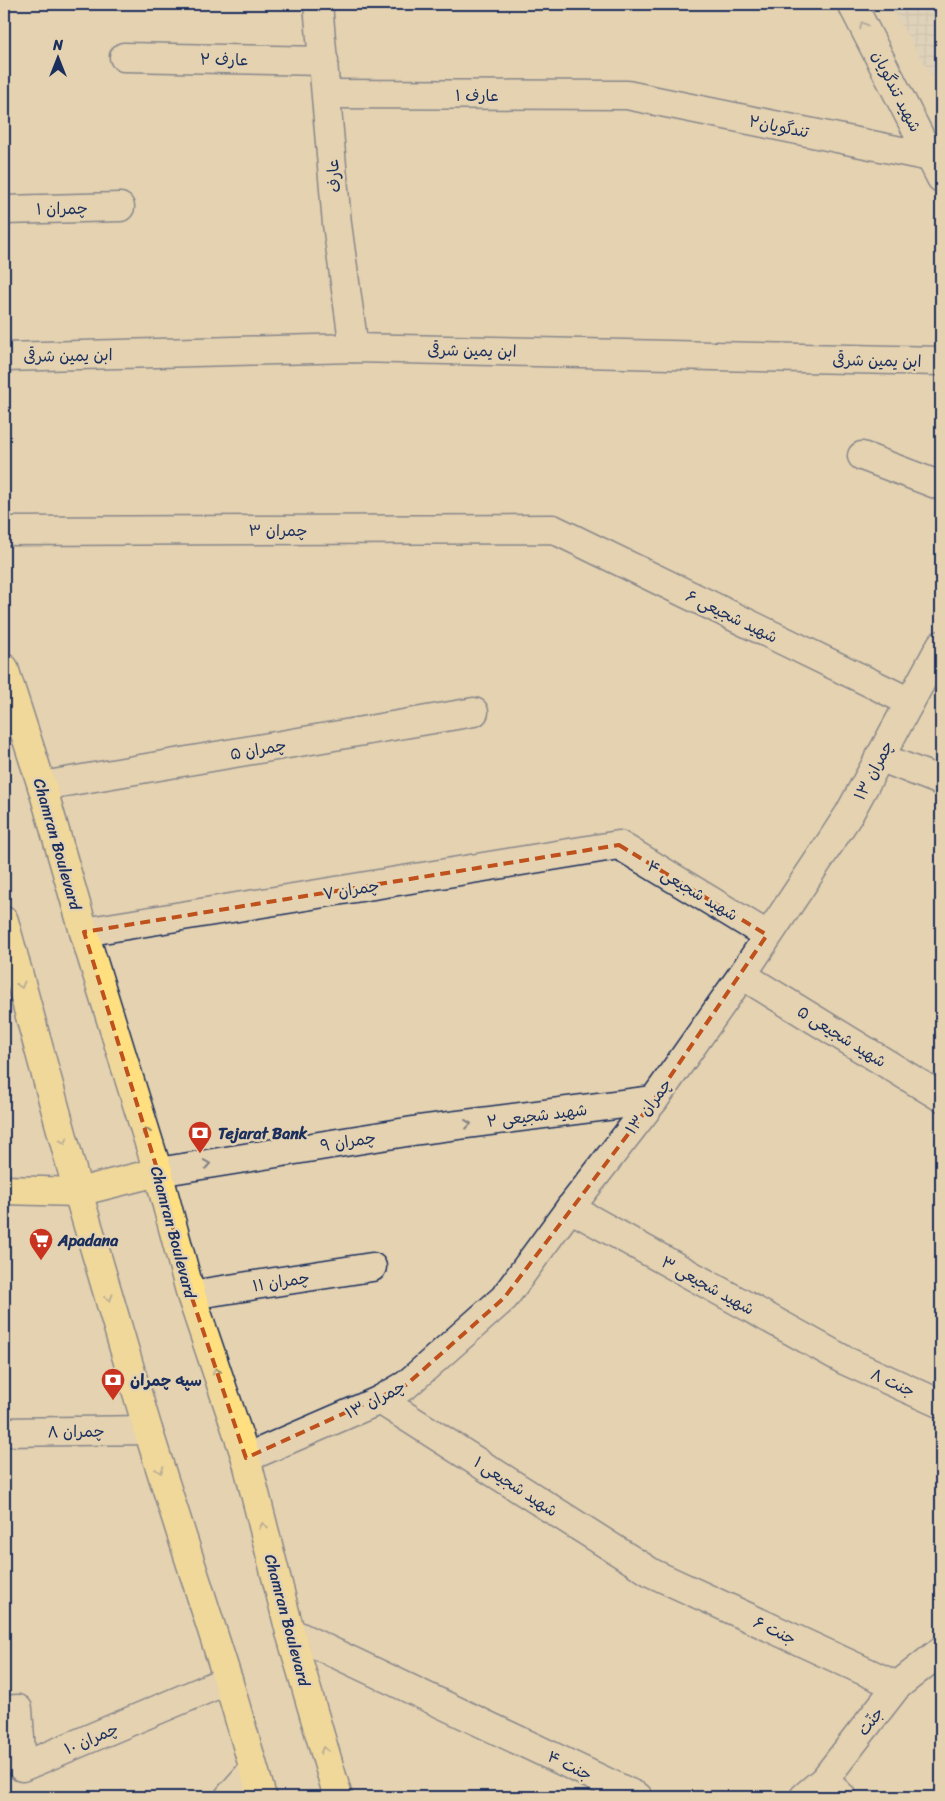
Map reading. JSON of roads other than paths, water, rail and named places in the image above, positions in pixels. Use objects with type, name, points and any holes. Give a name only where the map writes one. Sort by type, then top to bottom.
[{"type":"main road","name":"Chamran Boulevard","points":[[4,668],[42,786],[84,932],[158,1172],[191,1295],[246,1458],[290,1632],[338,1797]]},
{"type":"main road","points":[[4,921],[78,1192],[148,1430],[228,1680],[262,1797]]},
{"type":"main road","points":[[4,1190],[78,1192],[158,1172]]},
{"type":"street","name":"عارف","points":[[318,4],[327,94],[336,224],[354,348]]},
{"type":"street","name":"شهید تندگویان","points":[[852,4],[936,167]]},
{"type":"street","name":"عارف ۲","points":[[124,57],[324,61]]},
{"type":"street","name":"عارف ۱","points":[[327,94],[627,96]]},
{"type":"street","name":"تندگویان۲","points":[[627,96],[936,167]]},
{"type":"street","name":"چمران ۱","points":[[4,210],[120,207]]},
{"type":"street","name":"ابن یمین شرقی","points":[[4,357],[354,348],[941,361]]},
{"type":"street","points":[[862,456],[941,486]]},
{"type":"street","name":"چمران ۳","points":[[4,531],[553,529]]},
{"type":"street","name":"شهید شجیعی ۶","points":[[553,529],[910,702]]},
{"type":"street","name":"چمران ۱۳","points":[[246,1458],[380,1400],[406,1385],[504,1298],[570,1208],[654,1100],[742,974],[849,814],[941,645]]},
{"type":"street","name":"چمران ۵","points":[[42,786],[474,712]]},
{"type":"street","points":[[879,757],[941,781]]},
{"type":"street","name":"شهید شجیعی ۴","points":[[619,845],[767,935]]},
{"type":"street","name":"چمران ۷","points":[[84,932],[619,845]]},
{"type":"street","name":"شهید شجیعی ۵","points":[[742,974],[941,1097]]},
{"type":"street","name":"شهید شجیعی ۲","points":[[419,1130],[654,1100]]},
{"type":"street","name":"چمران ۹","points":[[158,1172],[419,1130]]},
{"type":"street","name":"شهید شجیعی ۳","points":[[570,1208],[846,1361]]},
{"type":"street","name":"چمران ۱۱","points":[[191,1295],[372,1267]]},
{"type":"street","name":"جنت ۸","points":[[846,1361],[941,1404]]},
{"type":"street","name":"شهید شجیعی ۱","points":[[380,1400],[652,1573]]},
{"type":"street","name":"چمران ۸","points":[[4,1432],[148,1430]]},
{"type":"street","name":"جنت ۶","points":[[652,1573],[897,1686]]},
{"type":"street","name":"جنت ۴","points":[[290,1632],[638,1797]]},
{"type":"street","name":"جنّت","points":[[823,1791],[897,1686],[941,1650]]},
{"type":"street","name":"چمران ۱۰","points":[[4,1710],[18,1709],[22,1767],[228,1680]]},
{"type":"street","points":[[229,1797],[253,1770]]},
{"type":"place","name":"Tejarat Bank","points":[[200,1154]]},
{"type":"place","name":"Apadana","points":[[41,1261]]},
{"type":"place","name":"سپه چمران","points":[[113,1401]]}]
